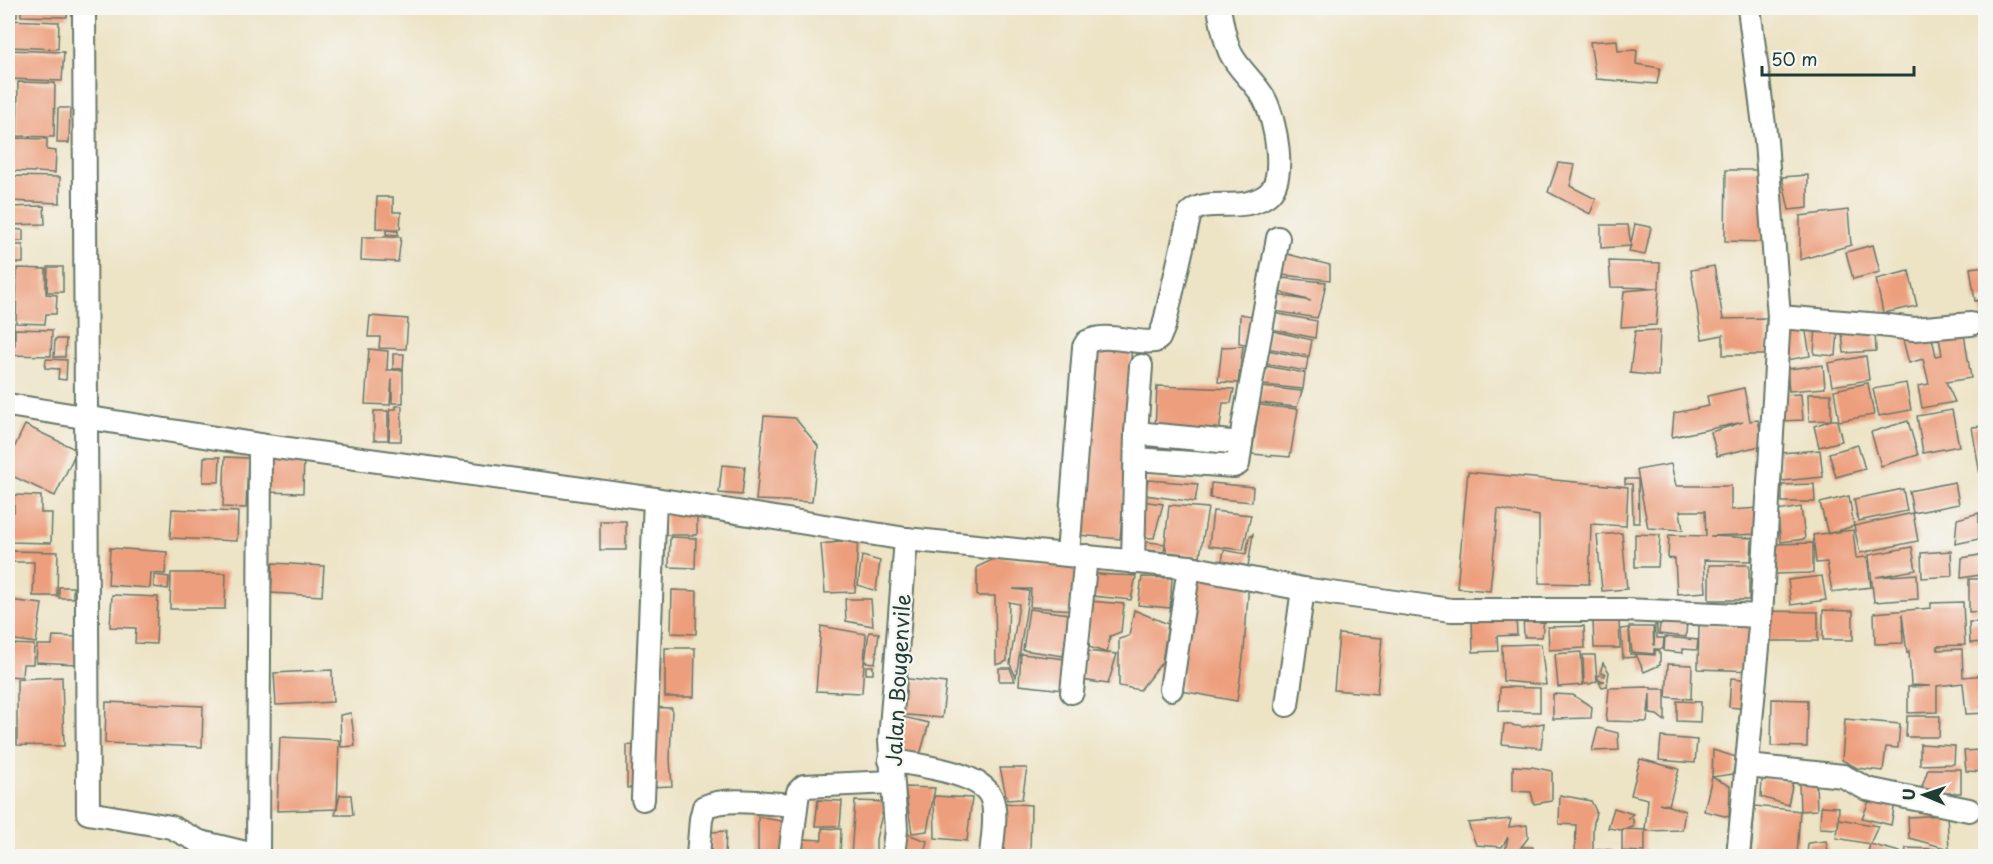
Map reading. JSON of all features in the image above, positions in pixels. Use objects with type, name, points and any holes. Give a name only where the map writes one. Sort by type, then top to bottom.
[{"type":"street","points":[[84,8],[88,813],[171,827],[200,843],[258,856],[260,445]]},
{"type":"street","points":[[1072,692],[1084,347],[1087,342],[1095,339],[1155,341],[1164,326],[1190,213],[1196,207],[1203,205],[1237,206],[1253,203],[1269,194],[1277,182],[1279,160],[1274,124],[1265,100],[1231,54],[1223,31],[1219,8]]},
{"type":"street","points":[[1738,856],[1761,616],[1779,317],[1766,141],[1749,8]]},
{"type":"street","points":[[1137,459],[1234,466],[1238,464],[1278,238]]},
{"type":"street","points":[[1779,317],[1898,328],[1971,324]]},
{"type":"street","points":[[1132,562],[1136,434],[1141,366]]},
{"type":"street","points":[[8,405],[260,445],[656,499],[906,539],[1189,567],[1303,589],[1450,609],[1625,610],[1761,616]]},
{"type":"street","points":[[1136,434],[1241,443]]},
{"type":"street","points":[[643,799],[656,499]]},
{"type":"street","name":"Jalan Bougenvile","points":[[893,856],[896,829],[890,740],[906,539]]},
{"type":"street","points":[[1171,689],[1189,567]]},
{"type":"street","points":[[1287,705],[1303,589]]},
{"type":"street","points":[[1748,766],[1843,777],[1867,789],[1969,810]]},
{"type":"street","points":[[790,856],[795,805],[798,792],[804,786],[891,771],[968,777],[985,786],[992,798],[994,821],[991,856]]},
{"type":"street","points":[[699,856],[704,807],[714,803],[734,802],[795,805]]},
{"type":"building","points":[[8,8],[17,8],[17,17],[8,17]]},
{"type":"building","points":[[21,8],[68,8],[67,17],[21,16]]},
{"type":"building","points":[[8,20],[59,22],[58,49],[8,47]]},
{"type":"building","points":[[1617,40],[1618,51],[1637,50],[1636,64],[1660,68],[1657,84],[1596,79],[1590,42]]},
{"type":"building","points":[[8,50],[64,52],[62,81],[8,79]]},
{"type":"building","points":[[18,82],[55,83],[54,137],[17,136]]},
{"type":"building","points":[[58,108],[70,108],[69,143],[57,143]]},
{"type":"building","points":[[14,138],[47,139],[47,150],[56,151],[55,173],[13,171]]},
{"type":"building","points":[[8,146],[11,146],[10,171],[8,171]]},
{"type":"building","points":[[1558,163],[1575,165],[1570,186],[1596,199],[1590,214],[1548,192]]},
{"type":"building","points":[[1726,170],[1765,170],[1764,242],[1725,241]]},
{"type":"building","points":[[1808,175],[1808,208],[1789,210],[1782,177]]},
{"type":"building","points":[[8,176],[60,177],[60,203],[8,201]]},
{"type":"building","points":[[377,197],[393,197],[393,212],[401,212],[400,229],[376,228]]},
{"type":"building","points":[[44,206],[45,224],[8,225],[8,207]]},
{"type":"building","points":[[1848,210],[1851,245],[1800,260],[1800,216]]},
{"type":"building","points":[[1635,224],[1651,227],[1645,255],[1629,252]]},
{"type":"building","points":[[1601,225],[1628,225],[1631,246],[1601,248]]},
{"type":"building","points":[[8,229],[23,230],[23,241],[8,241]]},
{"type":"building","points":[[386,230],[398,231],[398,235],[386,234]]},
{"type":"building","points":[[362,237],[401,237],[398,262],[361,260]]},
{"type":"building","points":[[8,245],[23,245],[23,263],[8,263]]},
{"type":"building","points":[[1873,245],[1880,272],[1853,279],[1846,252]]},
{"type":"building","points":[[1287,254],[1330,265],[1330,280],[1282,275]]},
{"type":"building","points":[[1609,261],[1660,263],[1659,288],[1611,287]]},
{"type":"building","points":[[8,265],[12,265],[12,296],[8,296]]},
{"type":"building","points":[[1714,266],[1723,319],[1766,318],[1767,355],[1723,355],[1723,335],[1702,339],[1691,270]]},
{"type":"building","points":[[1986,266],[1986,299],[1975,301],[1970,268]]},
{"type":"building","points":[[48,267],[63,267],[63,292],[47,292]]},
{"type":"building","points":[[17,268],[46,269],[46,294],[57,295],[56,314],[46,314],[45,324],[16,323]]},
{"type":"building","points":[[1909,271],[1917,306],[1883,313],[1876,279]]},
{"type":"building","points":[[1282,278],[1326,282],[1317,318],[1274,311],[1278,295],[1311,301],[1278,292]]},
{"type":"building","points":[[1659,288],[1656,325],[1621,327],[1624,291]]},
{"type":"building","points":[[8,299],[13,299],[13,319],[8,319]]},
{"type":"building","points":[[1981,305],[1986,305],[1986,325],[1984,325]]},
{"type":"building","points":[[1274,313],[1317,321],[1315,338],[1271,329]]},
{"type":"building","points":[[1240,314],[1257,317],[1255,346],[1239,343]]},
{"type":"building","points":[[370,316],[408,319],[406,349],[379,348],[380,337],[368,337]]},
{"type":"building","points":[[1804,320],[1810,356],[1787,360],[1781,325]]},
{"type":"building","points":[[8,323],[14,323],[14,344],[8,344]]},
{"type":"building","points":[[1816,326],[1838,329],[1836,356],[1814,354]]},
{"type":"building","points":[[15,329],[52,330],[51,356],[8,355],[8,345],[15,345]]},
{"type":"building","points":[[1269,330],[1312,340],[1309,356],[1266,348]]},
{"type":"building","points":[[1660,330],[1658,376],[1630,373],[1635,331]]},
{"type":"building","points":[[1875,332],[1876,351],[1844,353],[1842,333]]},
{"type":"building","points":[[1931,333],[1936,356],[1942,355],[1939,338],[1964,334],[1971,378],[1946,382],[1955,402],[1922,408],[1918,386],[1929,384],[1923,359],[1909,363],[1903,340]]},
{"type":"building","points":[[55,339],[66,339],[65,357],[54,357]]},
{"type":"building","points":[[1090,343],[1132,343],[1126,441],[1128,441],[1120,539],[1079,535]]},
{"type":"building","points":[[1243,346],[1238,383],[1218,382],[1222,347]]},
{"type":"building","points":[[369,349],[388,351],[387,370],[403,370],[403,403],[392,403],[392,378],[390,405],[365,404]]},
{"type":"building","points":[[1267,350],[1308,358],[1306,371],[1265,364]]},
{"type":"building","points":[[393,354],[404,354],[403,369],[393,369]]},
{"type":"building","points":[[1866,356],[1869,380],[1832,386],[1828,363]]},
{"type":"building","points":[[46,359],[67,360],[66,380],[58,379],[59,369],[45,368]]},
{"type":"building","points":[[1823,365],[1825,388],[1789,391],[1787,369]]},
{"type":"building","points":[[1265,366],[1305,373],[1303,389],[1263,385]]},
{"type":"building","points":[[1868,383],[1874,415],[1839,421],[1834,390]]},
{"type":"building","points":[[1906,383],[1911,410],[1879,416],[1873,389]]},
{"type":"building","points":[[1157,386],[1234,389],[1231,403],[1223,403],[1219,433],[1155,430]]},
{"type":"building","points":[[1262,387],[1302,391],[1297,407],[1260,403]]},
{"type":"building","points":[[1744,388],[1750,421],[1758,420],[1764,445],[1717,456],[1711,432],[1743,422],[1672,437],[1674,413],[1709,406],[1707,396]]},
{"type":"building","points":[[1801,394],[1803,420],[1781,421],[1780,395]]},
{"type":"building","points":[[1808,394],[1831,394],[1831,420],[1809,421]]},
{"type":"building","points":[[1259,405],[1298,409],[1290,457],[1252,454]]},
{"type":"building","points":[[396,406],[402,406],[401,441],[389,441],[390,409],[396,409]]},
{"type":"building","points":[[1952,410],[1959,446],[1923,453],[1917,416]]},
{"type":"building","points":[[374,411],[388,411],[388,440],[374,440]]},
{"type":"building","points":[[764,416],[795,418],[818,446],[812,502],[756,500]]},
{"type":"building","points":[[1837,420],[1842,441],[1819,447],[1814,426]]},
{"type":"building","points":[[1908,421],[1918,455],[1881,466],[1871,432]]},
{"type":"building","points":[[25,425],[77,450],[55,496],[8,474],[8,461]]},
{"type":"building","points":[[1986,426],[1986,498],[1984,498],[1972,427]]},
{"type":"building","points":[[1858,445],[1865,469],[1836,477],[1829,453]]},
{"type":"building","points":[[1820,450],[1823,477],[1782,481],[1780,453]]},
{"type":"building","points":[[264,452],[304,453],[303,493],[263,492]]},
{"type":"building","points":[[204,457],[220,457],[219,482],[203,482]]},
{"type":"building","points":[[225,457],[248,458],[246,508],[223,507]]},
{"type":"building","points":[[1671,464],[1676,486],[1731,486],[1731,510],[1759,508],[1760,534],[1710,536],[1752,538],[1751,561],[1704,560],[1706,592],[1677,594],[1675,559],[1668,558],[1669,535],[1706,536],[1705,511],[1680,511],[1683,530],[1648,528],[1637,470]]},
{"type":"building","points":[[722,465],[745,467],[742,495],[719,493]]},
{"type":"building","points":[[1468,472],[1628,487],[1626,526],[1591,524],[1589,584],[1539,583],[1539,516],[1498,509],[1490,591],[1457,588]]},
{"type":"building","points":[[1625,479],[1638,479],[1639,523],[1633,523],[1632,484],[1625,484]]},
{"type":"building","points":[[1148,480],[1198,484],[1195,502],[1145,495]]},
{"type":"building","points":[[1955,482],[1959,504],[1913,513],[1909,491]]},
{"type":"building","points":[[1211,483],[1253,487],[1252,502],[1210,498]]},
{"type":"building","points":[[1814,484],[1815,502],[1782,502],[1782,485]]},
{"type":"building","points":[[1903,489],[1907,511],[1858,521],[1854,499]]},
{"type":"building","points":[[14,495],[41,496],[41,513],[52,513],[51,543],[8,542],[8,512],[14,512]]},
{"type":"building","points":[[1849,496],[1854,526],[1828,534],[1820,503]]},
{"type":"building","points":[[1141,501],[1163,504],[1154,538],[1136,537]]},
{"type":"building","points":[[1169,505],[1208,508],[1200,556],[1167,552],[1165,544]]},
{"type":"building","points":[[1801,507],[1805,539],[1781,542],[1777,511]]},
{"type":"building","points":[[172,509],[238,512],[237,541],[170,538]]},
{"type":"building","points":[[666,511],[697,511],[697,535],[666,535]]},
{"type":"building","points":[[1213,511],[1251,515],[1243,550],[1209,546]]},
{"type":"building","points":[[1913,513],[1918,541],[1860,553],[1854,526]]},
{"type":"building","points":[[1979,513],[1979,539],[1955,544],[1957,519]]},
{"type":"building","points":[[600,521],[626,521],[626,550],[600,550]]},
{"type":"building","points":[[1853,530],[1856,558],[1867,557],[1871,587],[1832,592],[1827,562],[1816,563],[1813,535]]},
{"type":"building","points":[[1622,533],[1627,589],[1602,591],[1597,535]]},
{"type":"building","points":[[1253,534],[1248,566],[1222,561],[1224,550],[1246,554],[1249,538]]},
{"type":"building","points":[[1635,534],[1660,535],[1658,567],[1635,567]]},
{"type":"building","points":[[670,537],[696,538],[695,568],[669,567]]},
{"type":"building","points":[[858,540],[855,592],[825,593],[821,544]]},
{"type":"building","points":[[1140,541],[1165,544],[1164,552],[1139,549]]},
{"type":"building","points":[[1813,543],[1813,573],[1774,574],[1773,544]]},
{"type":"building","points":[[1912,547],[1916,570],[1876,577],[1917,574],[1918,599],[1874,602],[1869,555]]},
{"type":"building","points":[[110,548],[167,552],[165,574],[151,573],[150,588],[108,585]]},
{"type":"building","points":[[8,551],[58,552],[57,596],[33,596],[34,562],[8,562]]},
{"type":"building","points":[[1951,551],[1952,576],[1922,578],[1921,553]]},
{"type":"building","points":[[1986,554],[1986,574],[1961,578],[1962,558]]},
{"type":"building","points":[[990,555],[1080,569],[1073,610],[1030,607],[1031,589],[1013,589],[1029,591],[1016,677],[1010,664],[1019,604],[1009,602],[1007,661],[996,664],[995,596],[977,596],[977,567],[990,561]]},
{"type":"building","points":[[862,556],[880,561],[876,591],[858,585]]},
{"type":"building","points":[[273,563],[324,566],[322,596],[271,593]]},
{"type":"building","points":[[1709,565],[1749,565],[1749,600],[1709,600]]},
{"type":"building","points":[[1190,570],[1249,582],[1244,650],[1237,701],[1181,691]]},
{"type":"building","points":[[171,573],[226,573],[225,609],[170,609]]},
{"type":"building","points":[[1094,574],[1136,576],[1131,600],[1093,596]]},
{"type":"building","points":[[154,575],[169,577],[168,589],[154,587]]},
{"type":"building","points":[[1822,576],[1826,600],[1791,605],[1788,580]]},
{"type":"building","points":[[1142,577],[1172,578],[1170,608],[1138,605]]},
{"type":"building","points":[[1969,579],[1986,579],[1986,611],[1969,612]]},
{"type":"building","points":[[59,587],[73,587],[73,598],[59,598]]},
{"type":"building","points":[[672,590],[697,591],[696,634],[671,633]]},
{"type":"building","points":[[112,595],[158,597],[156,644],[135,643],[136,628],[110,627]]},
{"type":"building","points":[[845,599],[871,599],[873,626],[846,621]]},
{"type":"building","points":[[8,600],[42,604],[36,643],[8,639]]},
{"type":"building","points":[[1089,601],[1124,604],[1121,632],[1110,636],[1107,653],[1089,647]]},
{"type":"building","points":[[1963,602],[1965,645],[1937,646],[1938,650],[1962,649],[1963,677],[1986,675],[1986,713],[1966,714],[1963,683],[1937,686],[1937,712],[1908,713],[1908,687],[1930,686],[1911,685],[1909,651],[1907,653],[1902,614],[1903,643],[1875,644],[1874,613],[1931,608],[1931,603]]},
{"type":"building","points":[[1029,609],[1070,614],[1063,656],[1023,650]]},
{"type":"building","points":[[1134,610],[1168,624],[1162,662],[1140,690],[1119,686],[1119,639],[1129,636]]},
{"type":"building","points":[[1823,610],[1853,611],[1853,640],[1823,640]]},
{"type":"building","points":[[1767,611],[1818,612],[1818,641],[1767,641]]},
{"type":"building","points":[[1661,614],[1687,617],[1686,637],[1659,634]]},
{"type":"building","points":[[1516,616],[1517,635],[1497,636],[1498,651],[1473,652],[1472,618]]},
{"type":"building","points":[[1523,616],[1544,619],[1542,637],[1524,637]]},
{"type":"building","points":[[1619,619],[1620,648],[1594,648],[1593,620]]},
{"type":"building","points":[[1969,622],[1982,622],[1986,642],[1970,643]]},
{"type":"building","points":[[1655,625],[1657,625],[1657,638],[1664,638],[1663,649],[1654,649],[1654,654],[1632,652],[1629,627],[1653,627],[1654,646]]},
{"type":"building","points":[[1699,625],[1755,627],[1754,671],[1698,669]]},
{"type":"building","points":[[821,626],[866,634],[862,693],[816,691]]},
{"type":"building","points":[[1584,626],[1585,648],[1549,650],[1548,627]]},
{"type":"building","points":[[1629,628],[1630,654],[1635,654],[1635,657],[1623,658],[1621,629]]},
{"type":"building","points":[[869,632],[879,633],[875,663],[865,662]]},
{"type":"building","points":[[1339,634],[1382,638],[1377,694],[1334,690]]},
{"type":"building","points":[[53,636],[77,637],[76,664],[36,662],[37,645],[52,645]]},
{"type":"building","points":[[1665,637],[1698,640],[1697,650],[1683,649],[1683,653],[1664,651]]},
{"type":"building","points":[[8,644],[34,645],[33,664],[23,664],[22,677],[8,676]]},
{"type":"building","points":[[1541,644],[1546,685],[1503,681],[1502,645]]},
{"type":"building","points":[[665,648],[695,648],[694,697],[665,697]]},
{"type":"building","points":[[1655,650],[1660,651],[1660,665],[1644,672],[1636,654],[1655,655]]},
{"type":"building","points":[[1085,651],[1117,654],[1108,684],[1081,680]]},
{"type":"building","points":[[1581,652],[1583,685],[1558,687],[1555,654]]},
{"type":"building","points":[[1021,654],[1066,659],[1064,690],[1019,685]]},
{"type":"building","points":[[1583,655],[1595,655],[1597,681],[1590,684],[1584,684]]},
{"type":"building","points":[[1603,663],[1609,672],[1607,686],[1602,687],[1599,682],[1605,681],[1598,680],[1598,675],[1605,676],[1605,673],[1600,673]]},
{"type":"building","points":[[1668,664],[1692,665],[1691,699],[1666,697]]},
{"type":"building","points":[[866,666],[873,666],[873,674],[866,674]]},
{"type":"building","points":[[999,668],[1010,668],[1015,681],[999,681]]},
{"type":"building","points":[[332,670],[333,702],[276,705],[274,673]]},
{"type":"building","points":[[62,677],[64,746],[17,745],[17,679]]},
{"type":"building","points":[[900,678],[946,683],[942,718],[896,714]]},
{"type":"building","points":[[1731,678],[1751,680],[1749,709],[1729,707]]},
{"type":"building","points":[[1500,687],[1540,688],[1540,712],[1499,711]]},
{"type":"building","points":[[1651,687],[1651,689],[1665,689],[1665,721],[1657,715],[1650,714],[1650,694],[1647,722],[1606,721],[1609,688]]},
{"type":"building","points":[[1553,694],[1573,695],[1592,707],[1591,718],[1553,719]]},
{"type":"building","points":[[1772,699],[1808,700],[1807,747],[1771,746]]},
{"type":"building","points":[[1677,701],[1701,702],[1700,722],[1677,721]]},
{"type":"building","points":[[106,702],[203,706],[202,747],[105,743]]},
{"type":"building","points":[[641,707],[672,708],[670,759],[672,786],[627,788],[627,745],[640,746]]},
{"type":"building","points":[[351,713],[355,746],[341,747],[340,715]]},
{"type":"building","points":[[899,716],[929,723],[920,755],[896,750]]},
{"type":"building","points":[[1907,716],[1940,716],[1939,737],[1906,737]]},
{"type":"building","points":[[1845,719],[1900,724],[1898,748],[1886,747],[1883,771],[1857,768],[1842,760]]},
{"type":"building","points":[[1544,723],[1541,748],[1502,744],[1504,724],[1524,727]]},
{"type":"building","points":[[1598,728],[1618,733],[1619,750],[1592,751]]},
{"type":"building","points":[[280,737],[339,740],[337,809],[277,811]]},
{"type":"building","points":[[1661,737],[1697,740],[1695,763],[1659,760]]},
{"type":"building","points":[[1920,744],[1955,746],[1954,764],[1920,765]]},
{"type":"building","points":[[1713,750],[1736,757],[1733,774],[1712,777]]},
{"type":"building","points":[[1980,750],[1984,772],[1966,771],[1964,751]]},
{"type":"building","points":[[1640,759],[1679,769],[1669,805],[1659,803],[1685,811],[1682,830],[1645,831],[1645,852],[1622,851],[1622,829],[1645,830],[1648,799],[1631,795]]},
{"type":"building","points":[[1513,766],[1552,771],[1552,801],[1534,804],[1531,792],[1513,791]]},
{"type":"building","points":[[1000,768],[1027,768],[1022,799],[1007,800]]},
{"type":"building","points":[[1928,769],[1961,769],[1961,793],[1920,793]]},
{"type":"building","points":[[1712,777],[1730,786],[1729,817],[1704,811]]},
{"type":"building","points":[[1762,779],[1793,781],[1788,805],[1761,797]]},
{"type":"building","points":[[1799,783],[1816,783],[1817,810],[1800,811]]},
{"type":"building","points":[[905,787],[935,788],[927,831],[912,833]]},
{"type":"building","points":[[340,795],[351,795],[353,815],[335,815]]},
{"type":"building","points":[[1560,795],[1591,801],[1596,811],[1593,828],[1593,856],[1575,856],[1576,825],[1559,824]]},
{"type":"building","points":[[934,796],[972,798],[967,841],[935,838]]},
{"type":"building","points":[[1870,799],[1895,803],[1891,825],[1862,818]]},
{"type":"building","points":[[818,800],[842,801],[840,826],[815,826]]},
{"type":"building","points":[[855,801],[885,802],[876,839],[876,856],[851,856]]},
{"type":"building","points":[[1003,803],[1031,805],[1030,856],[997,856]]},
{"type":"building","points":[[1984,805],[1986,824],[1981,825]]},
{"type":"building","points":[[1755,806],[1800,811],[1797,856],[1751,853]]},
{"type":"building","points":[[1821,806],[1839,807],[1838,829],[1820,828]]},
{"type":"building","points":[[1614,808],[1633,814],[1628,818],[1633,819],[1633,827],[1621,830],[1608,828]]},
{"type":"building","points":[[1947,815],[1949,849],[1909,838],[1908,817]]},
{"type":"building","points":[[758,817],[793,823],[784,856],[758,856]]},
{"type":"building","points":[[1511,819],[1509,827],[1527,825],[1528,838],[1521,847],[1533,847],[1530,856],[1504,856],[1508,837],[1502,847],[1476,845],[1468,823]]},
{"type":"building","points":[[1839,819],[1878,826],[1870,844],[1836,838]]},
{"type":"building","points":[[822,828],[841,829],[840,856],[802,856],[801,839],[822,840]]},
{"type":"building","points":[[726,831],[725,856],[711,856],[711,832]]},
{"type":"building","points":[[904,833],[927,841],[923,856],[901,856]]},
{"type":"building","points":[[1826,841],[1829,856],[1807,856],[1808,843]]},
{"type":"building","points":[[1870,844],[1900,852],[1899,856],[1867,856]]},
{"type":"building","points":[[1906,848],[1937,849],[1937,856],[1905,856]]},
{"type":"building","points":[[1597,849],[1611,850],[1609,856],[1597,856]]}]
